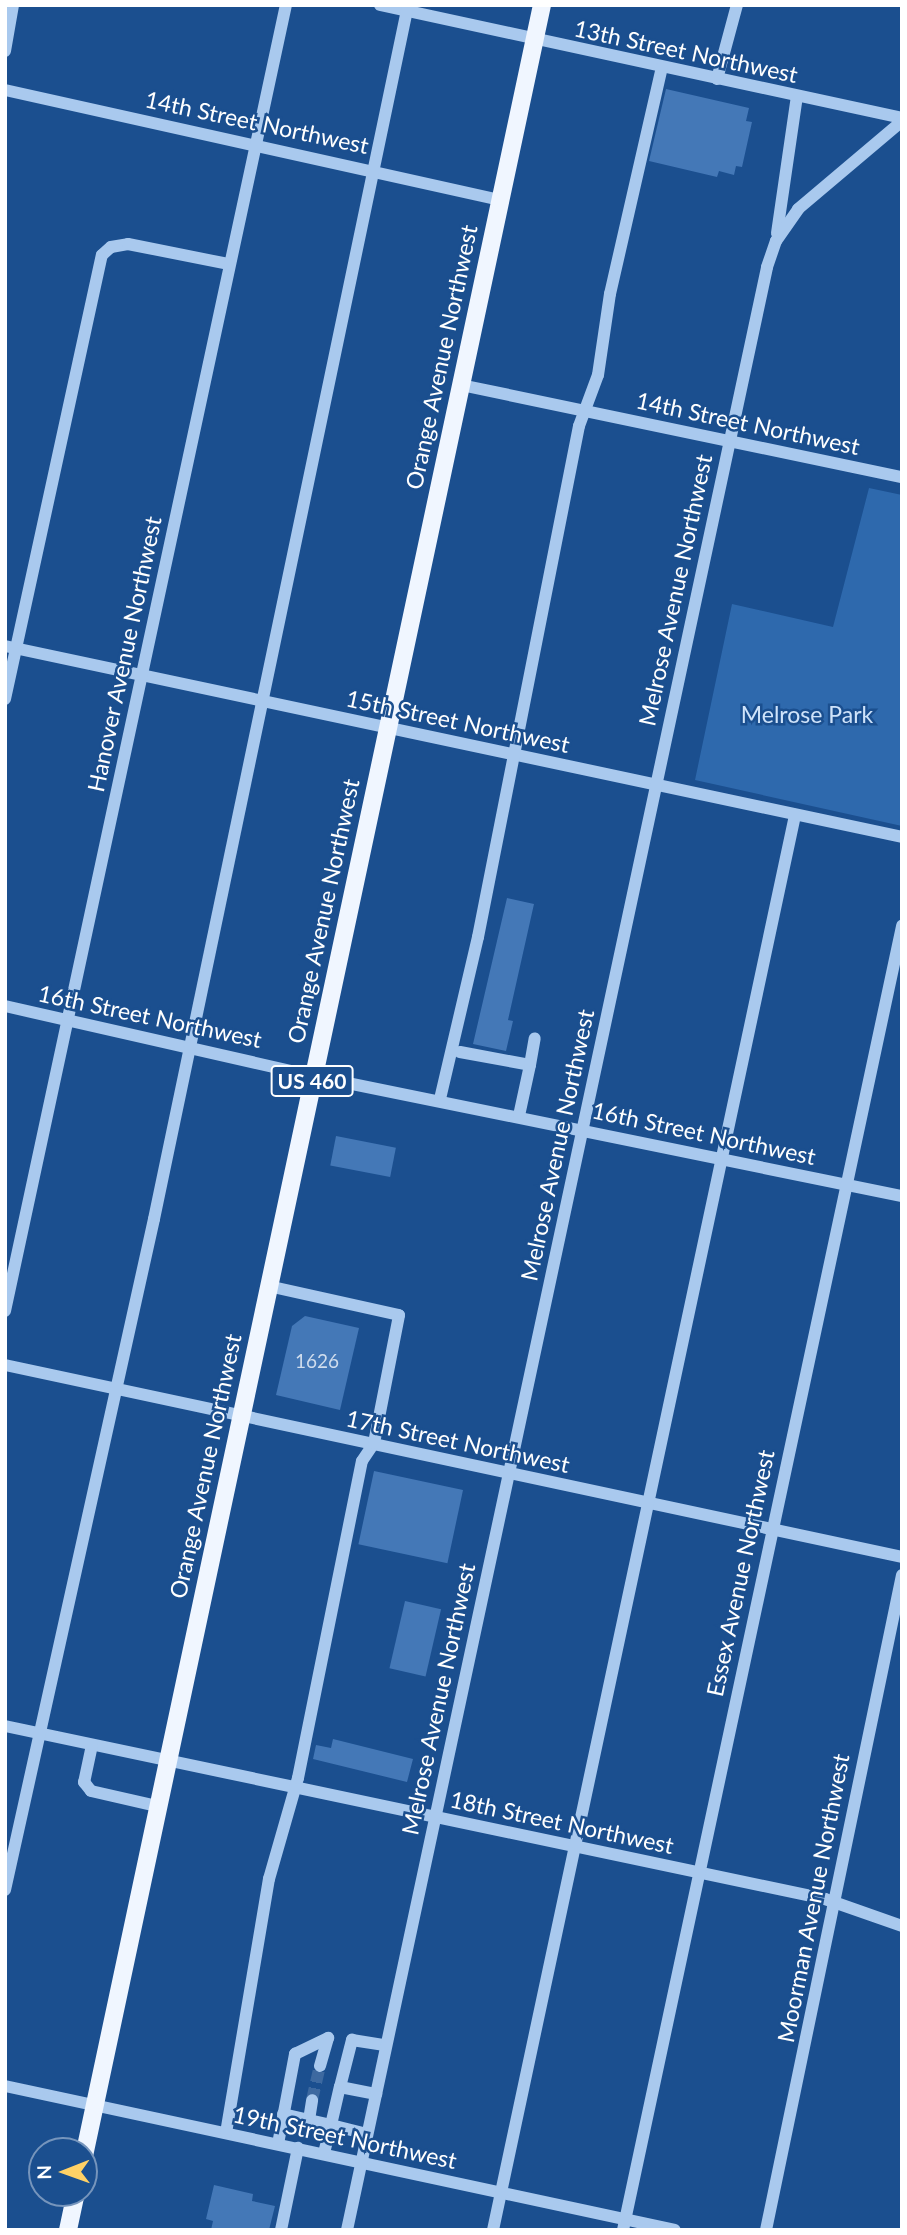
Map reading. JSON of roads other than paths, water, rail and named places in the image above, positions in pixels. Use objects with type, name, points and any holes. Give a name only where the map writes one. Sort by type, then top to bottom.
[{"type":"main road","name":"Orange Avenue Northwest","points":[[88,2137],[156,1806],[168,1761],[542,5]]},
{"type":"main road","points":[[68,2230],[73,2207]]},
{"type":"street","points":[[5,51],[13,5]]},
{"type":"street","name":"Hanover Avenue Northwest","points":[[5,1311],[286,5]]},
{"type":"street","name":"13th Street Northwest","points":[[380,5],[408,8],[534,40],[902,120]]},
{"type":"street","points":[[717,79],[737,5]]},
{"type":"street","points":[[5,1890],[42,1735],[376,170],[408,8]]},
{"type":"street","points":[[440,1100],[515,753],[584,409],[598,375],[610,294],[662,67]]},
{"type":"street","name":"14th Street Northwest","points":[[5,90],[376,170],[500,200]]},
{"type":"street","points":[[776,241],[797,96]]},
{"type":"street","name":"Melrose Avenue Northwest","points":[[347,2230],[655,784],[729,442],[776,241],[798,209],[902,120]]},
{"type":"street","points":[[5,699],[11,647],[102,255],[111,247],[128,244],[229,264]]},
{"type":"street","name":"14th Street Northwest","points":[[461,385],[902,477]]},
{"type":"street","name":"15th Street Northwest","points":[[11,647],[387,729],[515,753],[902,836]]},
{"type":"street","points":[[493,2230],[795,815]]},
{"type":"street","name":"Essex Avenue Northwest","points":[[624,2224],[844,1183],[902,926]]},
{"type":"street","name":"16th Street Northwest","points":[[5,1006],[189,1045],[313,1076],[902,1196]]},
{"type":"street","points":[[519,1116],[535,1038]]},
{"type":"street","points":[[460,1052],[530,1065]]},
{"type":"street","points":[[226,2133],[269,1879],[295,1787],[362,1461],[374,1443],[399,1315],[268,1286]]},
{"type":"street","name":"17th Street Northwest","points":[[5,1365],[902,1557]]},
{"type":"street","name":"Moorman Avenue Northwest","points":[[766,2230],[902,1575]]},
{"type":"street","name":"18th Street Northwest","points":[[5,1726],[833,1902],[902,1926]]},
{"type":"street","points":[[92,1745],[84,1782],[91,1791],[156,1806]]},
{"type":"street","points":[[278,2144],[295,2054],[328,2038],[385,2045]]},
{"type":"street","points":[[320,2066],[328,2038]]},
{"type":"street","points":[[324,2154],[352,2039]]},
{"type":"street","name":"19th Street Northwest","points":[[5,2086],[501,2192],[624,2224],[675,2230]]},
{"type":"street","points":[[340,2087],[376,2094]]},
{"type":"street","points":[[309,2120],[312,2100]]},
{"type":"street","points":[[283,2114],[367,2134]]},
{"type":"street","points":[[281,2230],[298,2148]]},
{"type":"tunnel","points":[[312,2100],[320,2066]]},
{"type":"park label","name":"Melrose Park","points":[[807,714]]}]
